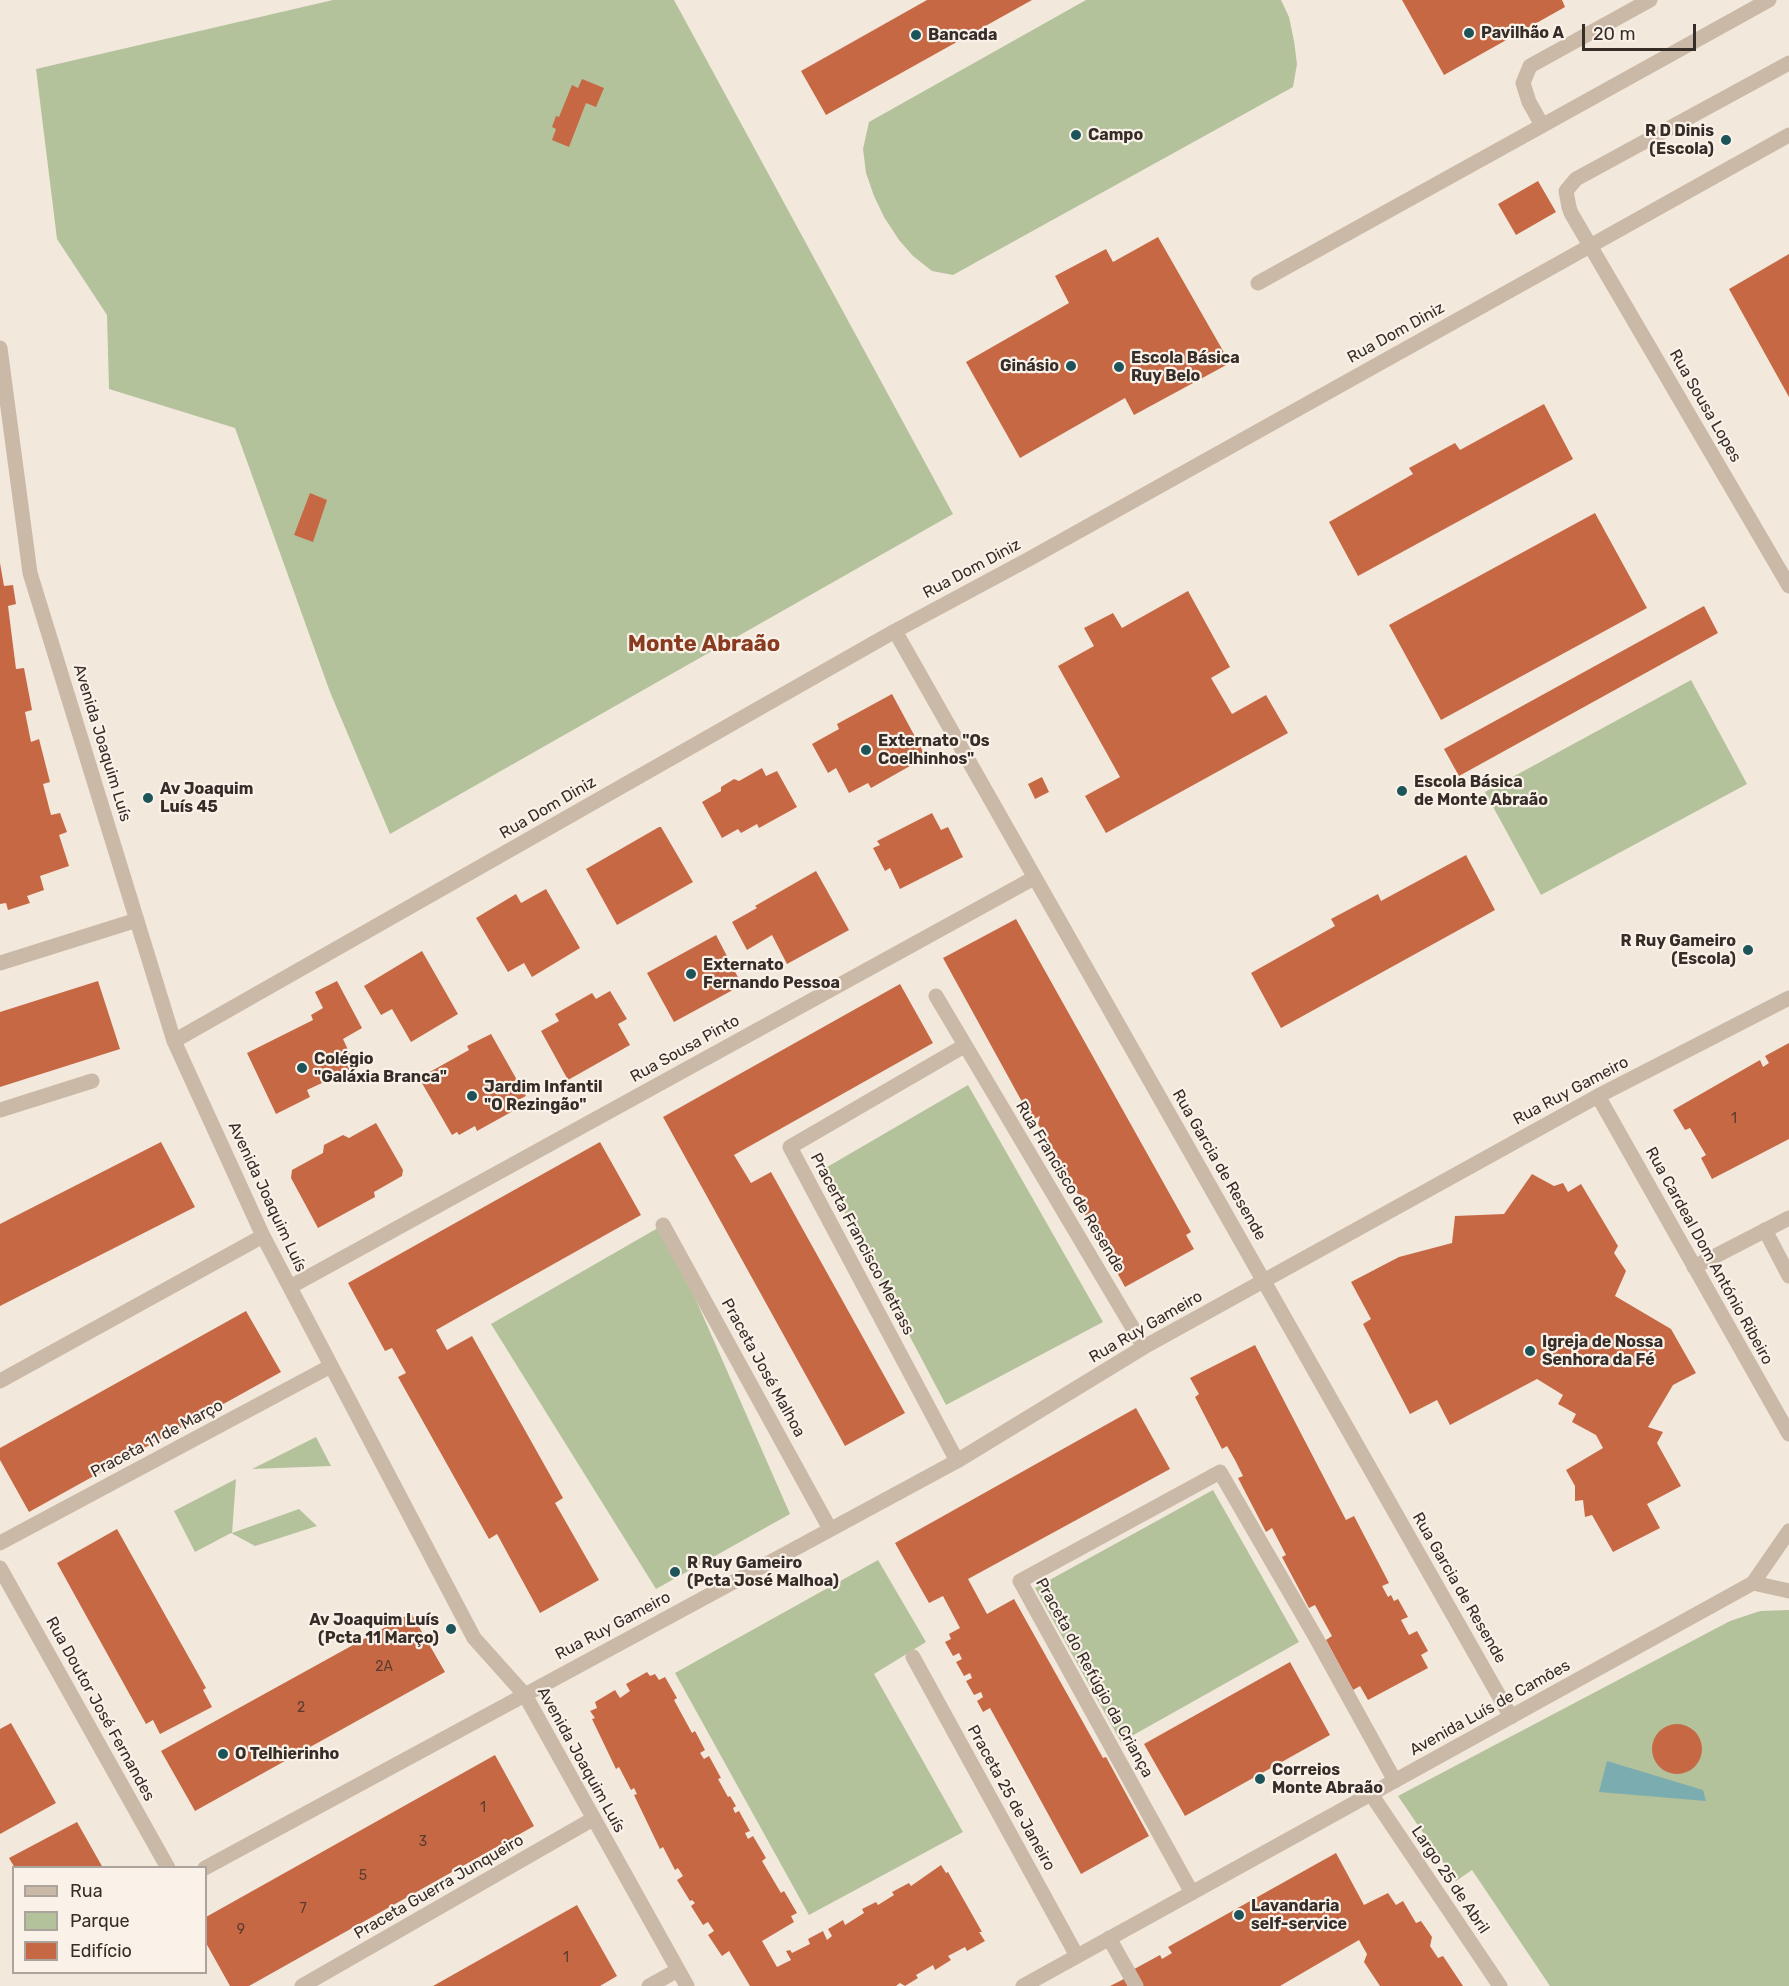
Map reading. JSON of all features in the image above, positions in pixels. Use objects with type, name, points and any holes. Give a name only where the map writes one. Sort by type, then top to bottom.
[{"type":"street","points":[[1542,125],[1529,102],[1523,83],[1530,66],[1650,0]]},
{"type":"street","points":[[1258,283],[1769,0]]},
{"type":"street","name":"Rua Sousa Lopes","points":[[1789,63],[1576,179],[1566,191],[1569,207],[1789,586]]},
{"type":"street","name":"Rua Dom Diniz","points":[[174,1041],[895,631],[1029,559],[1789,135]]},
{"type":"street","name":"Avenida Joaquim Luís","points":[[0,348],[30,573],[174,1041],[263,1236],[474,1638],[525,1695],[687,1986]]},
{"type":"street","name":"Rua Garcia de Resende","points":[[895,631],[1511,1717]]},
{"type":"street","name":"Rua Sousa Pinto","points":[[290,1287],[1035,878]]},
{"type":"street","points":[[0,963],[137,920]]},
{"type":"street","points":[[936,996],[964,1046]]},
{"type":"street","name":"Rua Ruy Gameiro","points":[[525,1695],[957,1461],[1144,1347],[1264,1280],[1598,1096],[1789,998]]},
{"type":"street","name":"Pracerta Francisco Metrass","points":[[957,1461],[790,1147],[964,1046]]},
{"type":"street","name":"Rua Francisco de Resende","points":[[964,1046],[1144,1347]]},
{"type":"street","points":[[0,1110],[92,1081]]},
{"type":"street","name":"Rua Cardeal Dom António Ribeiro","points":[[1598,1096],[1789,1434]]},
{"type":"street","points":[[1694,1267],[1789,1218]]},
{"type":"street","name":"Praceta José Malhoa","points":[[663,1225],[830,1529]]},
{"type":"street","points":[[1765,1230],[1789,1276]]},
{"type":"street","points":[[0,1381],[263,1236]]},
{"type":"street","name":"Praceta 11 de Março","points":[[0,1543],[331,1366]]},
{"type":"street","name":"Praceta do Refúgio da Criança","points":[[1192,1893],[1020,1581],[1220,1472],[1315,1636],[1395,1781]]},
{"type":"street","points":[[1789,1531],[1753,1583],[1789,1592]]},
{"type":"street","name":"Rua Doutor José Fernandes","points":[[0,1568],[167,1866]]},
{"type":"street","name":"Avenida Luís de Camões","points":[[1023,1986],[1753,1583]]},
{"type":"street","name":"Praceta 25 de Janeiro","points":[[913,1657],[1077,1956]]},
{"type":"street","points":[[207,1867],[525,1695]]},
{"type":"street","name":"Largo 25 de Abril","points":[[1371,1794],[1500,1986]]},
{"type":"street","name":"Praceta Guerra Junqueiro","points":[[302,1986],[593,1819]]},
{"type":"street","points":[[1110,1938],[1136,1986]]},
{"type":"street","points":[[649,1986],[678,1970]]},
{"type":"green space","points":[[333,0],[674,0],[953,514],[390,834],[330,692],[235,428],[109,389],[107,315],[57,239],[36,69]]},
{"type":"green space","points":[[1086,0],[1281,0],[1289,17],[1294,41],[1297,64],[1293,87],[953,275],[932,271],[913,256],[899,240],[874,196],[866,173],[863,149],[869,122]]},
{"type":"green space","points":[[1691,680],[1747,784],[1541,895],[1485,792]]},
{"type":"green space","points":[[968,1085],[1103,1322],[946,1405],[822,1170]]},
{"type":"green space","points":[[663,1225],[790,1514],[656,1589],[491,1324]]},
{"type":"green space","points":[[316,1437],[331,1466],[252,1469]]},
{"type":"green space","points":[[236,1479],[232,1533],[299,1509],[317,1526],[255,1546],[231,1533],[195,1552],[174,1511]]},
{"type":"green space","points":[[1213,1490],[1299,1642],[1121,1742],[1035,1588]]},
{"type":"green space","points":[[878,1560],[926,1642],[874,1674],[963,1832],[809,1915],[675,1673]]},
{"type":"green space","points":[[1789,1610],[1789,1986],[1550,1986],[1472,1870],[1456,1881],[1398,1796],[1730,1621],[1760,1611]]},
{"type":"water","points":[[1607,1761],[1703,1790],[1706,1801],[1599,1792]]},
{"type":"building","name":"Bancada","points":[[927,0],[1032,0],[826,115],[801,71]]},
{"type":"building","name":"Pavilhão A","points":[[1402,0],[1562,0],[1565,7],[1444,75]]},
{"type":"building","points":[[582,79],[604,88],[596,107],[586,103],[569,147],[552,140],[556,129],[552,127],[556,116],[559,117],[572,85],[578,88]]},
{"type":"building","points":[[1538,181],[1556,212],[1516,235],[1498,204]]},
{"type":"building","name":"Ginásio","points":[[1158,237],[1230,363],[1134,415],[1125,398],[1020,458],[966,362],[1069,303],[1055,276],[1106,249],[1113,262]]},
{"type":"building","points":[[1789,254],[1789,397],[1729,289]]},
{"type":"building","points":[[1544,404],[1573,459],[1358,576],[1329,522],[1413,474],[1409,468],[1455,443],[1460,450]]},
{"type":"building","points":[[310,493],[327,500],[313,542],[294,535]]},
{"type":"building","points":[[1595,513],[1647,608],[1441,720],[1389,625]]},
{"type":"building","points":[[0,563],[4,586],[13,585],[16,604],[8,606],[16,669],[24,668],[32,710],[25,712],[31,742],[39,739],[50,782],[43,784],[51,815],[60,813],[67,832],[59,835],[69,866],[40,876],[44,890],[27,896],[30,903],[8,910],[6,903],[0,904]]},
{"type":"building","points":[[1188,591],[1230,667],[1211,678],[1232,714],[1266,695],[1288,733],[1106,833],[1085,796],[1120,777],[1058,666],[1094,646],[1084,628],[1113,613],[1122,628]]},
{"type":"building","points":[[1704,606],[1718,633],[1459,776],[1444,749]]},
{"type":"building","points":[[892,694],[926,757],[871,788],[868,783],[849,793],[836,768],[828,773],[812,744],[839,729],[837,724]]},
{"type":"building","points":[[762,768],[766,776],[777,771],[797,807],[759,828],[757,824],[741,833],[738,829],[722,838],[702,802],[721,791],[721,787],[734,779],[739,781]]},
{"type":"building","points":[[1042,777],[1049,792],[1035,799],[1028,784]]},
{"type":"building","points":[[932,813],[941,830],[948,827],[963,857],[900,889],[890,868],[885,871],[873,848],[880,845],[877,841]]},
{"type":"building","points":[[659,827],[693,882],[617,925],[586,869]]},
{"type":"building","points":[[1466,855],[1495,910],[1281,1028],[1251,973],[1335,926],[1331,919],[1378,894],[1381,901]]},
{"type":"building","points":[[816,871],[849,930],[787,964],[772,935],[747,950],[732,922]]},
{"type":"building","points":[[546,889],[580,948],[532,977],[524,963],[508,972],[476,918],[516,894],[521,903]]},
{"type":"building","points":[[1016,919],[1191,1232],[1186,1235],[1194,1249],[1125,1287],[1077,1200],[1085,1196],[1078,1194],[1071,1182],[1068,1184],[1041,1136],[1044,1134],[1038,1124],[1040,1116],[1032,1120],[943,958]]},
{"type":"building","points":[[716,935],[742,985],[674,1022],[647,973]]},
{"type":"building","points":[[422,951],[458,1014],[411,1042],[392,1009],[381,1015],[364,986]]},
{"type":"building","points":[[98,981],[120,1049],[0,1087],[0,1012]]},
{"type":"building","points":[[337,981],[362,1028],[343,1039],[356,1067],[307,1090],[310,1097],[276,1114],[247,1053],[313,1020],[311,1015],[323,1008],[315,992]]},
{"type":"building","points":[[900,984],[933,1043],[734,1155],[751,1183],[771,1172],[905,1413],[845,1446],[663,1117]]},
{"type":"building","points":[[610,991],[627,1019],[618,1024],[630,1045],[568,1080],[541,1031],[559,1021],[555,1014],[592,993],[596,999]]},
{"type":"building","points":[[491,1034],[526,1096],[509,1105],[513,1111],[477,1131],[475,1126],[459,1135],[457,1132],[452,1135],[419,1078],[469,1050],[467,1046]]},
{"type":"building","points":[[1789,1043],[1789,1139],[1712,1179],[1701,1158],[1706,1155],[1690,1128],[1685,1130],[1673,1110],[1760,1060],[1763,1067],[1769,1063],[1765,1056]]},
{"type":"building","points":[[376,1123],[403,1170],[402,1176],[374,1192],[375,1197],[318,1228],[291,1178],[292,1170],[323,1153],[324,1145],[343,1135],[349,1138]]},
{"type":"building","points":[[161,1142],[195,1207],[0,1306],[0,1224]]},
{"type":"building","points":[[600,1142],[641,1215],[436,1330],[447,1350],[472,1336],[563,1498],[555,1503],[599,1580],[540,1613],[497,1534],[489,1539],[398,1377],[406,1373],[392,1348],[385,1351],[348,1283]]},
{"type":"building","name":"Igreja de Nossa Senhora da Fé","points":[[1532,1174],[1554,1186],[1563,1183],[1568,1192],[1581,1184],[1618,1246],[1614,1253],[1626,1271],[1615,1296],[1671,1329],[1696,1373],[1673,1385],[1648,1427],[1663,1432],[1657,1443],[1681,1486],[1647,1504],[1660,1528],[1613,1552],[1592,1515],[1585,1517],[1583,1500],[1575,1501],[1575,1486],[1566,1470],[1603,1448],[1596,1435],[1572,1422],[1576,1414],[1558,1404],[1563,1395],[1537,1379],[1450,1425],[1437,1400],[1410,1414],[1363,1324],[1371,1319],[1351,1282],[1399,1257],[1452,1243],[1455,1216],[1504,1214]]},
{"type":"building","points":[[246,1311],[281,1372],[29,1512],[0,1460],[0,1448]]},
{"type":"building","points":[[1255,1345],[1346,1520],[1354,1516],[1389,1583],[1382,1586],[1388,1597],[1391,1595],[1394,1601],[1398,1599],[1408,1617],[1401,1620],[1409,1635],[1417,1631],[1428,1651],[1421,1655],[1428,1668],[1368,1700],[1360,1686],[1353,1690],[1326,1640],[1332,1636],[1315,1605],[1309,1608],[1282,1557],[1286,1555],[1272,1528],[1266,1532],[1238,1478],[1243,1476],[1235,1460],[1227,1446],[1222,1449],[1195,1397],[1199,1394],[1190,1378]]},
{"type":"building","points":[[1136,1408],[1170,1469],[968,1579],[987,1614],[1014,1599],[1149,1836],[1081,1874],[990,1708],[983,1712],[977,1701],[983,1697],[981,1692],[974,1695],[966,1681],[972,1678],[970,1673],[964,1676],[956,1662],[962,1659],[959,1653],[953,1656],[945,1642],[951,1639],[949,1634],[960,1628],[943,1596],[929,1603],[895,1543]]},
{"type":"building","points":[[117,1529],[206,1688],[203,1690],[212,1707],[160,1734],[153,1720],[146,1724],[57,1563]]},
{"type":"building","points":[[411,1613],[445,1672],[195,1811],[161,1751]]},
{"type":"building","points":[[1290,1662],[1330,1735],[1185,1816],[1144,1744]]},
{"type":"building","points":[[647,1672],[650,1676],[655,1674],[659,1680],[665,1677],[677,1698],[674,1700],[692,1733],[695,1731],[705,1750],[700,1753],[704,1759],[709,1756],[721,1778],[718,1779],[736,1806],[733,1808],[735,1813],[739,1811],[750,1831],[745,1833],[748,1839],[753,1836],[766,1858],[762,1861],[781,1893],[784,1891],[797,1913],[791,1916],[794,1922],[762,1941],[777,1967],[791,1960],[786,1951],[790,1950],[792,1953],[810,1944],[808,1939],[823,1931],[827,1940],[832,1936],[828,1929],[843,1920],[845,1925],[864,1913],[862,1909],[876,1902],[878,1905],[894,1895],[892,1892],[909,1883],[911,1886],[941,1865],[946,1873],[948,1872],[985,1941],[967,1951],[965,1947],[948,1956],[951,1960],[935,1970],[933,1965],[916,1975],[918,1978],[905,1986],[900,1983],[896,1986],[750,1986],[729,1951],[722,1956],[708,1935],[714,1931],[708,1922],[703,1925],[691,1906],[695,1903],[690,1901],[677,1880],[683,1876],[678,1868],[675,1870],[663,1847],[660,1849],[634,1795],[637,1794],[634,1788],[631,1790],[619,1767],[616,1769],[592,1719],[595,1718],[590,1711],[597,1708],[595,1702],[615,1690],[620,1698],[630,1691],[626,1684]]},
{"type":"building","points":[[11,1723],[56,1803],[0,1834],[0,1729]]},
{"type":"building","points":[[1672,1724],[1682,1724],[1695,1731],[1702,1744],[1702,1754],[1695,1767],[1682,1774],[1672,1774],[1663,1770],[1656,1763],[1652,1754],[1652,1744],[1656,1735],[1663,1728]]},
{"type":"building","points":[[495,1755],[534,1826],[249,1986],[230,1986],[207,1945],[207,1916]]},
{"type":"building","points":[[77,1822],[102,1866],[14,1866],[9,1858]]},
{"type":"building","points":[[1336,1853],[1364,1905],[1388,1893],[1396,1905],[1403,1901],[1416,1923],[1421,1921],[1432,1937],[1430,1946],[1438,1958],[1443,1956],[1463,1986],[1380,1986],[1364,1962],[1367,1954],[1359,1940],[1280,1986],[1110,1986],[1128,1977],[1127,1973],[1160,1955],[1162,1959],[1172,1953],[1168,1947]]},
{"type":"building","points":[[577,1905],[617,1976],[600,1986],[433,1986]]},
{"type":"place","name":"Pavilhão A","points":[[1469,33]]},
{"type":"place","name":"Bancada","points":[[916,35]]},
{"type":"place","name":"Campo","points":[[1076,135]]},
{"type":"place","name":"R D Dinis (Escola)","points":[[1726,140]]},
{"type":"place","name":"Ginásio","points":[[1071,366]]},
{"type":"place","name":"Escola Básica Ruy Belo","points":[[1119,367]]},
{"type":"place","name":"Externato \"Os Coelhinhos\"","points":[[866,750]]},
{"type":"place","name":"Escola Básica de Monte Abraão","points":[[1402,791]]},
{"type":"place","name":"Av Joaquim Luís 45","points":[[148,798]]},
{"type":"place","name":"R Ruy Gameiro (Escola)","points":[[1748,950]]},
{"type":"place","name":"Externato Fernando Pessoa","points":[[691,974]]},
{"type":"place","name":"Colégio \"Galáxia Branca\"","points":[[302,1068]]},
{"type":"place","name":"Jardim Infantil \"O Rezingão\"","points":[[472,1096]]},
{"type":"place","name":"Igreja de Nossa Senhora da Fé","points":[[1530,1351]]},
{"type":"place","name":"R Ruy Gameiro (Pcta José Malhoa)","points":[[675,1572]]},
{"type":"place","name":"Av Joaquim Luís (Pcta 11 Março)","points":[[451,1629]]},
{"type":"place","name":"O Telhierinho","points":[[223,1754]]},
{"type":"place","name":"Correios Monte Abraão","points":[[1260,1779]]},
{"type":"place","name":"Lavandaria self-service","points":[[1239,1915]]},
{"type":"district","name":"Monte Abraão","points":[[704,645]]}]
